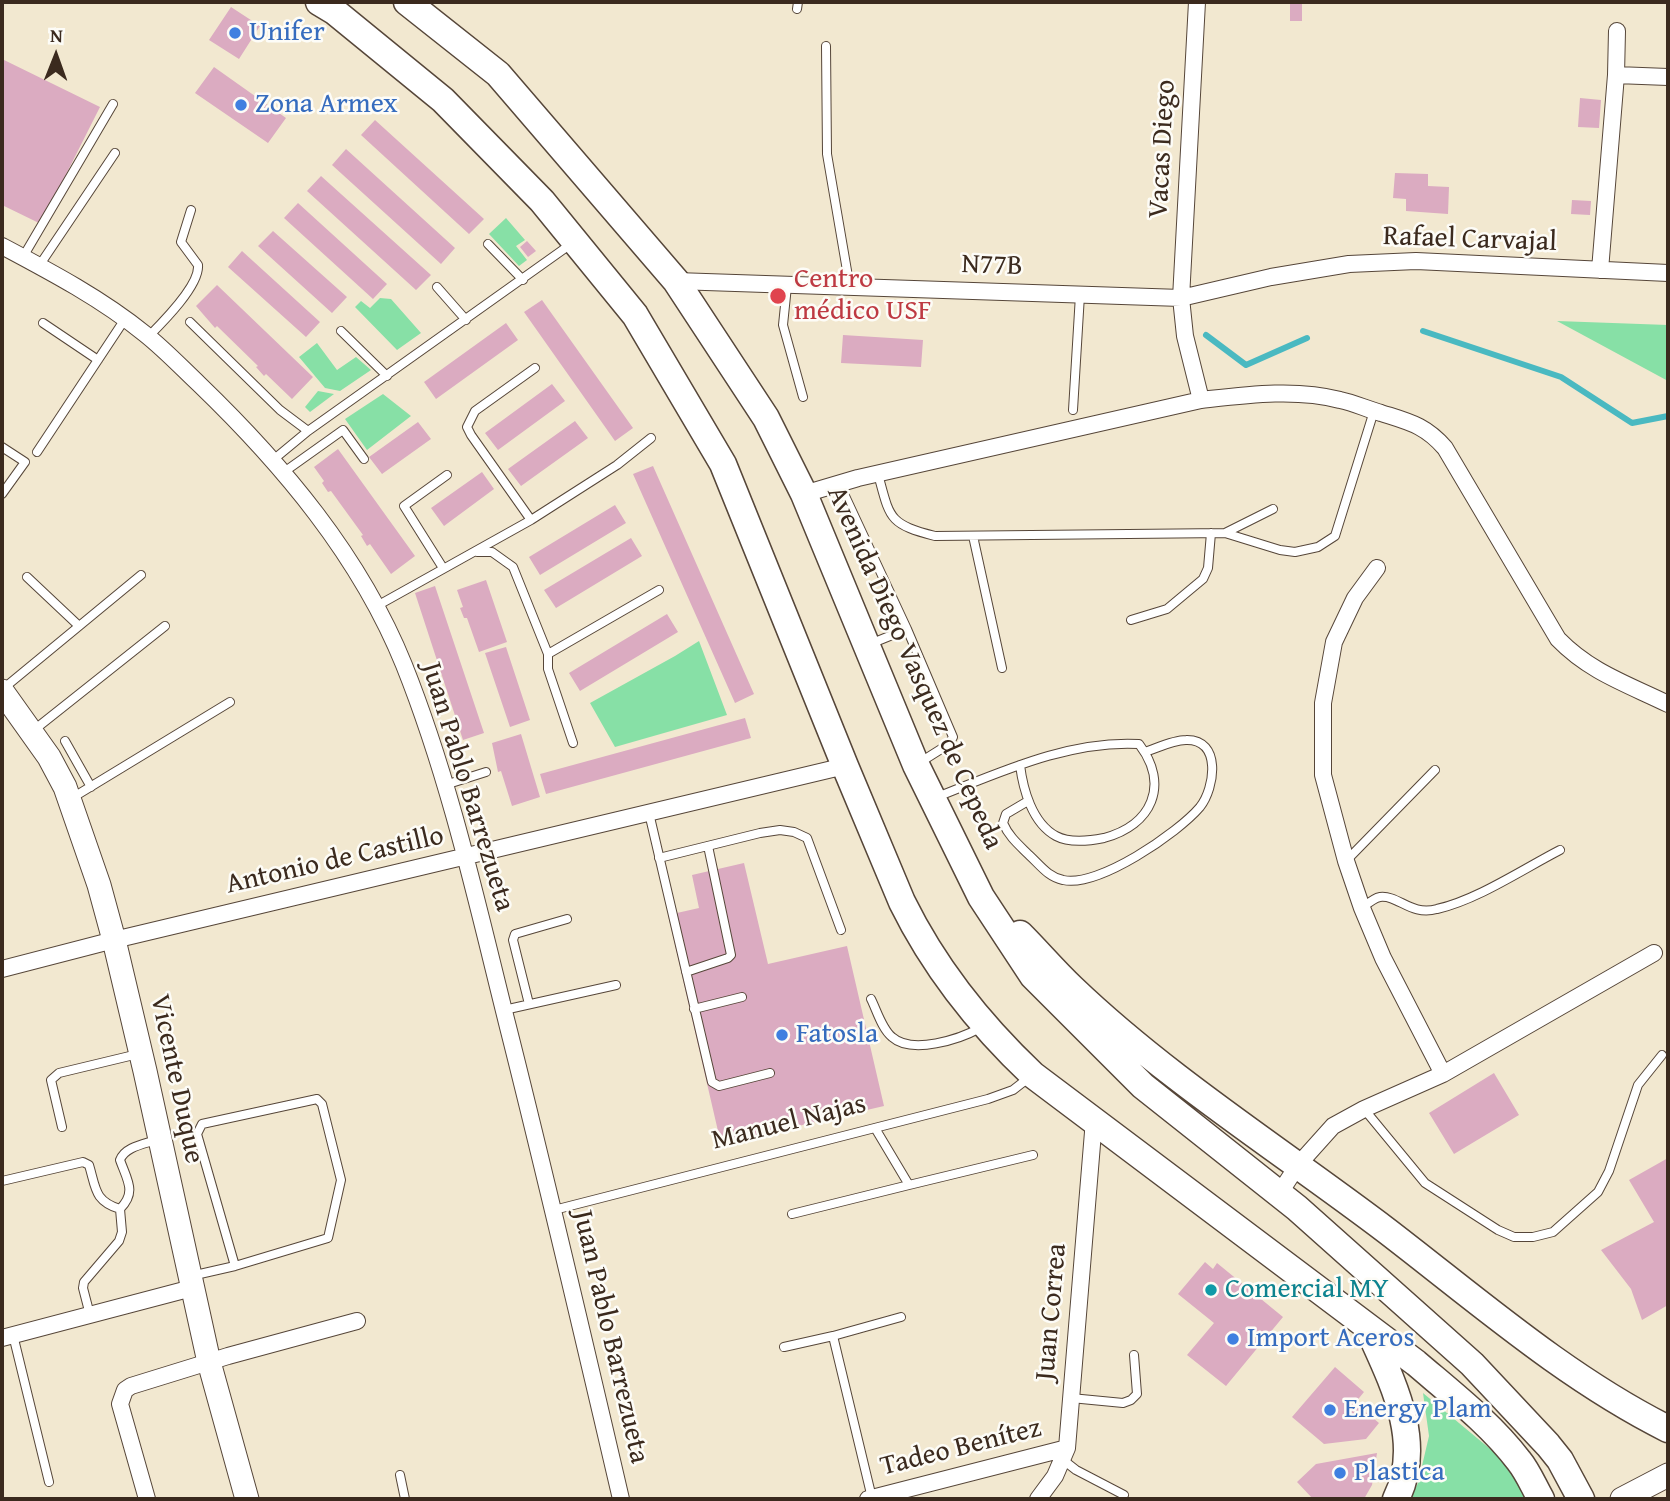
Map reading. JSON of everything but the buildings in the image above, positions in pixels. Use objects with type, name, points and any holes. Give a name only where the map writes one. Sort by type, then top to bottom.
[{"type":"main road","points":[[319,2],[356,28],[443,100],[542,201],[635,315],[723,464],[845,766],[912,922],[962,1000],[1033,1075],[1416,1363],[1489,1428],[1520,1462],[1541,1499]]},
{"type":"main road","name":"Avenida Diego Vasquez de Cepeda","points":[[407,2],[498,74],[676,281],[766,418],[804,494],[916,765],[981,897],[1033,976],[1143,1086],[1279,1194],[1462,1355],[1520,1414],[1560,1460],[1581,1499]]},
{"type":"main road","points":[[981,897],[1072,988],[1183,1081],[1527,1339],[1616,1401],[1668,1429]]},
{"type":"main road","points":[[1369,1328],[1388,1372],[1406,1432],[1408,1468],[1396,1499]]},
{"type":"street","name":"Vacas Diego","points":[[1197,2],[1181,299],[1185,336],[1201,400]]},
{"type":"street","points":[[1600,270],[1616,75],[1617,31]]},
{"type":"street","points":[[1616,75],[1668,77]]},
{"type":"street","name":"Juan Pablo Barrezueta","points":[[2,247],[39,266],[149,336],[219,404],[278,466],[316,512],[375,607],[403,663],[445,785],[465,858],[554,1210],[621,1499]]},
{"type":"street","name":"Rafael Carvajal","points":[[1181,299],[1271,276],[1349,264],[1416,261],[1668,273]]},
{"type":"street","name":"N77B","points":[[676,281],[1181,299]]},
{"type":"street","points":[[804,494],[839,483],[1201,400],[1250,395],[1298,395],[1338,399],[1419,425],[1433,434],[1445,448],[1558,639],[1576,657],[1600,673],[1668,704]]},
{"type":"street","points":[[1377,568],[1355,598],[1334,642],[1323,703],[1323,775],[1346,861],[1362,908],[1383,958],[1443,1074]]},
{"type":"street","name":"Vicente Duque","points":[[2,691],[49,757],[70,799],[114,940],[209,1362],[247,1499]]},
{"type":"street","name":"Antonio de Castillo","points":[[2,969],[845,766]]},
{"type":"street","points":[[1279,1194],[1298,1165],[1333,1126],[1364,1109],[1443,1074],[1654,953]]},
{"type":"street","name":"Juan Correa","points":[[1038,1499],[1055,1476],[1065,1454],[1094,1120]]},
{"type":"street","points":[[5,1337],[90,1315],[191,1282]]},
{"type":"street","points":[[147,1499],[120,1404],[121,1397],[131,1386],[357,1321]]},
{"type":"street","name":"Tadeo Benítez","points":[[870,1499],[1065,1454]]},
{"type":"street","points":[[1622,1499],[1668,1475]]},
{"type":"lane","points":[[826,46],[827,153],[850,288]]},
{"type":"lane","points":[[23,257],[113,104]]},
{"type":"lane","points":[[39,266],[115,153]]},
{"type":"lane","points":[[149,336],[162,324],[199,272],[198,265],[181,242],[191,210]]},
{"type":"lane","points":[[278,466],[308,431],[574,242]]},
{"type":"lane","points":[[488,244],[523,279]]},
{"type":"lane","points":[[787,286],[783,326],[803,397]]},
{"type":"lane","points":[[436,287],[467,320]]},
{"type":"lane","points":[[1073,410],[1080,295]]},
{"type":"lane","points":[[37,452],[125,319]]},
{"type":"lane","points":[[190,321],[280,410],[308,431]]},
{"type":"lane","points":[[43,323],[98,360]]},
{"type":"lane","points":[[341,331],[387,376]]},
{"type":"lane","points":[[530,520],[467,427],[475,411],[535,368]]},
{"type":"lane","points":[[878,474],[889,515],[909,529],[935,536],[1225,533],[1295,552],[1318,547],[1335,536],[1374,411]]},
{"type":"lane","points":[[278,466],[343,430],[364,459]]},
{"type":"lane","points":[[375,607],[530,520],[617,464],[651,438]]},
{"type":"lane","points":[[2,447],[25,462],[2,494]]},
{"type":"lane","points":[[443,568],[404,506],[447,475]]},
{"type":"lane","points":[[839,483],[907,629],[953,737],[949,744],[916,765]]},
{"type":"lane","points":[[1225,533],[1273,509]]},
{"type":"lane","points":[[1131,620],[1167,609],[1203,579],[1208,568],[1211,533]]},
{"type":"lane","points":[[973,536],[1002,668]]},
{"type":"lane","points":[[474,552],[492,552],[513,566],[548,654],[548,669],[573,743]]},
{"type":"lane","points":[[2,691],[141,575]]},
{"type":"lane","points":[[27,577],[79,626]]},
{"type":"lane","points":[[548,654],[659,590]]},
{"type":"lane","points":[[31,732],[165,626]]},
{"type":"lane","points":[[865,646],[907,629]]},
{"type":"lane","points":[[70,799],[230,702]]},
{"type":"lane","points":[[1028,801],[1006,814],[1003,823],[1008,834],[1049,875],[1077,881],[1096,876],[1150,848],[1179,828],[1202,805],[1211,787],[1212,758],[1200,743],[1186,740],[1145,752]]},
{"type":"lane","points":[[65,741],[91,787]]},
{"type":"lane","points":[[933,799],[1020,765],[1098,745],[1139,744],[1151,761],[1155,784],[1153,796],[1145,815],[1130,827],[1093,840],[1073,840],[1056,836],[1044,826],[1028,801],[1020,765]]},
{"type":"lane","points":[[1346,861],[1435,770]]},
{"type":"lane","points":[[445,785],[486,772]]},
{"type":"lane","points":[[649,813],[712,1082],[719,1086],[770,1073]]},
{"type":"lane","points":[[659,858],[780,830],[794,832],[807,838],[841,930]]},
{"type":"lane","points":[[686,972],[731,955],[708,846]]},
{"type":"lane","points":[[1362,908],[1378,897],[1391,898],[1403,906],[1417,910],[1435,910],[1462,901],[1560,850]]},
{"type":"lane","points":[[528,1004],[513,940],[515,934],[567,919]]},
{"type":"lane","points":[[504,1010],[616,985]]},
{"type":"lane","points":[[694,1009],[742,997]]},
{"type":"lane","points":[[871,999],[889,1035],[897,1041],[937,1044],[960,1038],[985,1026]]},
{"type":"lane","points":[[62,1127],[51,1080],[54,1076],[141,1054]]},
{"type":"lane","points":[[1364,1109],[1426,1183],[1498,1230],[1514,1237],[1533,1237],[1553,1231],[1598,1192],[1609,1171],[1638,1085],[1662,1055]]},
{"type":"lane","name":"Manuel Najas","points":[[554,1210],[988,1099],[1013,1090],[1033,1075]]},
{"type":"lane","points":[[191,1282],[324,1240],[330,1233],[341,1180],[322,1104],[317,1099],[202,1124],[199,1129],[197,1134],[235,1266]]},
{"type":"lane","points":[[875,1128],[909,1185]]},
{"type":"lane","points":[[120,1209],[129,1200],[131,1191],[120,1155],[159,1139]]},
{"type":"lane","points":[[792,1214],[1033,1155]]},
{"type":"lane","points":[[2,1181],[83,1162],[89,1165],[99,1199],[120,1209]]},
{"type":"lane","points":[[90,1315],[84,1282],[119,1241],[122,1231],[120,1209]]},
{"type":"lane","points":[[784,1346],[901,1317]]},
{"type":"lane","points":[[833,1336],[870,1499]]},
{"type":"lane","points":[[5,1337],[49,1482]]},
{"type":"lane","points":[[1071,1398],[1123,1403],[1131,1400],[1137,1394],[1134,1355]]},
{"type":"lane","points":[[1065,1454],[1076,1470],[1124,1495]]},
{"type":"lane","points":[[400,1475],[405,1499]]},
{"type":"green space","points":[[506,218],[525,240],[516,246],[527,260],[519,266],[489,234]]},
{"type":"green space","points":[[380,298],[391,299],[421,333],[397,350],[355,307],[361,301],[370,308]]},
{"type":"green space","points":[[1557,321],[1668,325],[1668,381]]},
{"type":"green space","points":[[317,343],[337,370],[356,357],[371,370],[340,391],[325,388],[299,357]]},
{"type":"green space","points":[[318,391],[334,394],[310,412],[305,407]]},
{"type":"green space","points":[[383,394],[411,416],[367,450],[345,419]]},
{"type":"green space","points":[[699,641],[727,715],[615,747],[590,703]]},
{"type":"green space","points":[[1423,1393],[1507,1463],[1527,1496],[1521,1499],[1410,1499],[1418,1483],[1429,1436]]},
{"type":"waterway","points":[[1423,331],[1561,377],[1632,423],[1668,416]]},
{"type":"waterway","points":[[1206,335],[1246,365],[1307,338]]},
{"type":"place","name":"Unifer","points":[[235,33]]},
{"type":"place","name":"Zona Armex","points":[[241,105]]},
{"type":"place","name":"Centro médico USF","points":[[778,296]]},
{"type":"place","name":"Fatosla","points":[[782,1035]]},
{"type":"place","name":"Comercial MY","points":[[1211,1290]]},
{"type":"place","name":"Import Aceros","points":[[1233,1339]]},
{"type":"place","name":"Energy Plam","points":[[1330,1410]]},
{"type":"place","name":"Plastica","points":[[1340,1473]]}]
